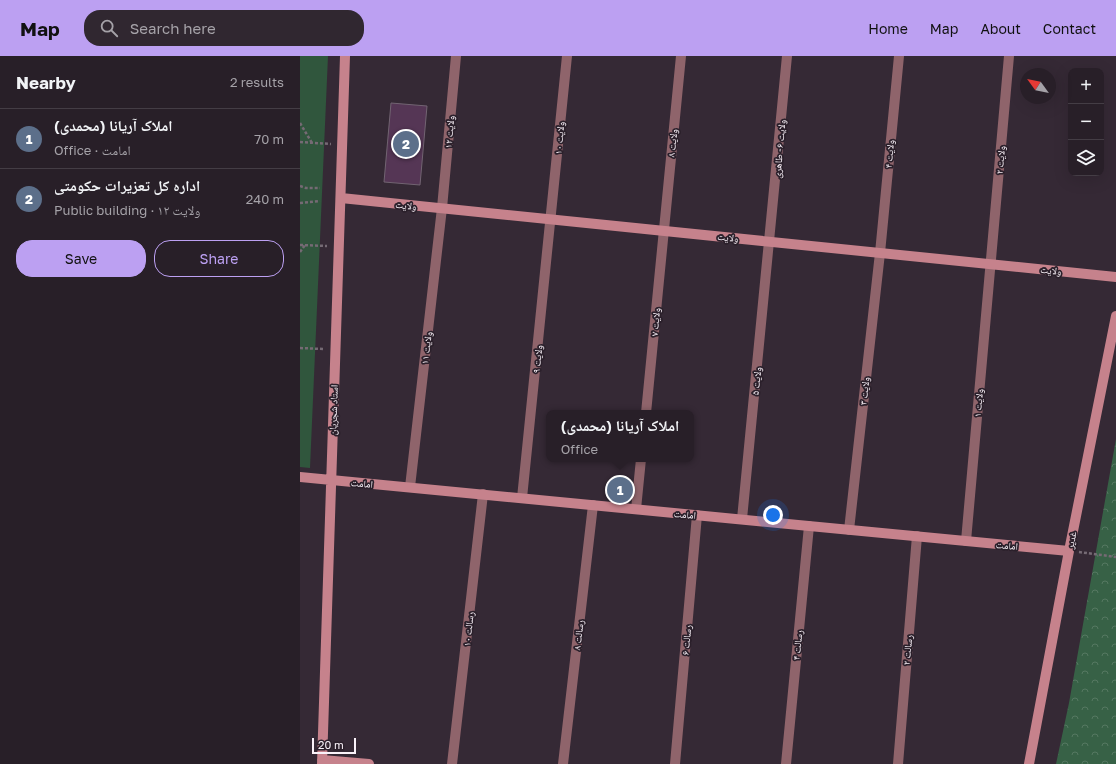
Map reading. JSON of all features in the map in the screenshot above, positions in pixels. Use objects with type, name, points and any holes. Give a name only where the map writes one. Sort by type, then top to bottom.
[{"type":"street","name":"استاد شجریان","points":[[322,762],[345,56]]},
{"type":"street","name":"ولایت ۱۲","points":[[442,208],[456,56]]},
{"type":"street","name":"ولایت ۱۰","points":[[551,219],[567,56]]},
{"type":"street","name":"ولایت ۸","points":[[663,231],[681,56]]},
{"type":"street","name":"ولایت ۶- طاهری","points":[[770,242],[787,56]]},
{"type":"street","name":"ولایت ۴","points":[[880,253],[898,56]]},
{"type":"street","name":"ولایت ۲","points":[[990,264],[1009,56]]},
{"type":"street","name":"ولایت","points":[[341,198],[1116,277]]},
{"type":"street","name":"ولایت ۱۱","points":[[410,487],[442,208]]},
{"type":"street","name":"ولایت ۹","points":[[522,498],[551,219]]},
{"type":"street","name":"ولایت ۷","points":[[646,410],[663,231]]},
{"type":"street","name":"ولایت ۵","points":[[742,519],[770,242]]},
{"type":"street","name":"ولایت ۳","points":[[849,530],[880,253]]},
{"type":"street","name":"ولایت ۱","points":[[966,541],[990,264]]},
{"type":"street","name":"غدیر","points":[[1029,764],[1073,552],[1116,316]]},
{"type":"street","points":[[636,509],[641,462]]},
{"type":"street","name":"امامت","points":[[300,477],[1073,552]]},
{"type":"street","name":"رسالت ۱۰","points":[[452,764],[483,494]]},
{"type":"street","name":"رسالت ۸","points":[[563,764],[593,505]]},
{"type":"street","name":"رسالت ۶","points":[[675,764],[697,515]]},
{"type":"street","name":"رسالت ۴","points":[[786,764],[809,526]]},
{"type":"street","name":"رسالت ۲","points":[[898,764],[917,536]]},
{"type":"street","points":[[322,762],[369,764]]},
{"type":"path","points":[[300,123],[312,143]]},
{"type":"path","points":[[300,142],[342,144]]},
{"type":"path","points":[[300,186],[320,188]]},
{"type":"path","points":[[300,203],[320,201]]},
{"type":"path","points":[[300,245],[339,246]]},
{"type":"path","points":[[300,252],[305,245]]},
{"type":"path","points":[[300,348],[336,350]]},
{"type":"path","points":[[1073,552],[1116,557]]},
{"type":"green space","points":[[300,56],[328,56],[310,468],[300,467]]},
{"type":"green space","points":[[1116,439],[1116,764],[1056,764],[1069,703]]},
{"type":"building","points":[[391,103],[427,106],[420,185],[384,182]]},
{"type":"place","name":"اداره کل تعزیرات حکومتی","points":[[406,144]]},
{"type":"place","name":"املاک آریانا (محمدی)","points":[[620,490]]}]
